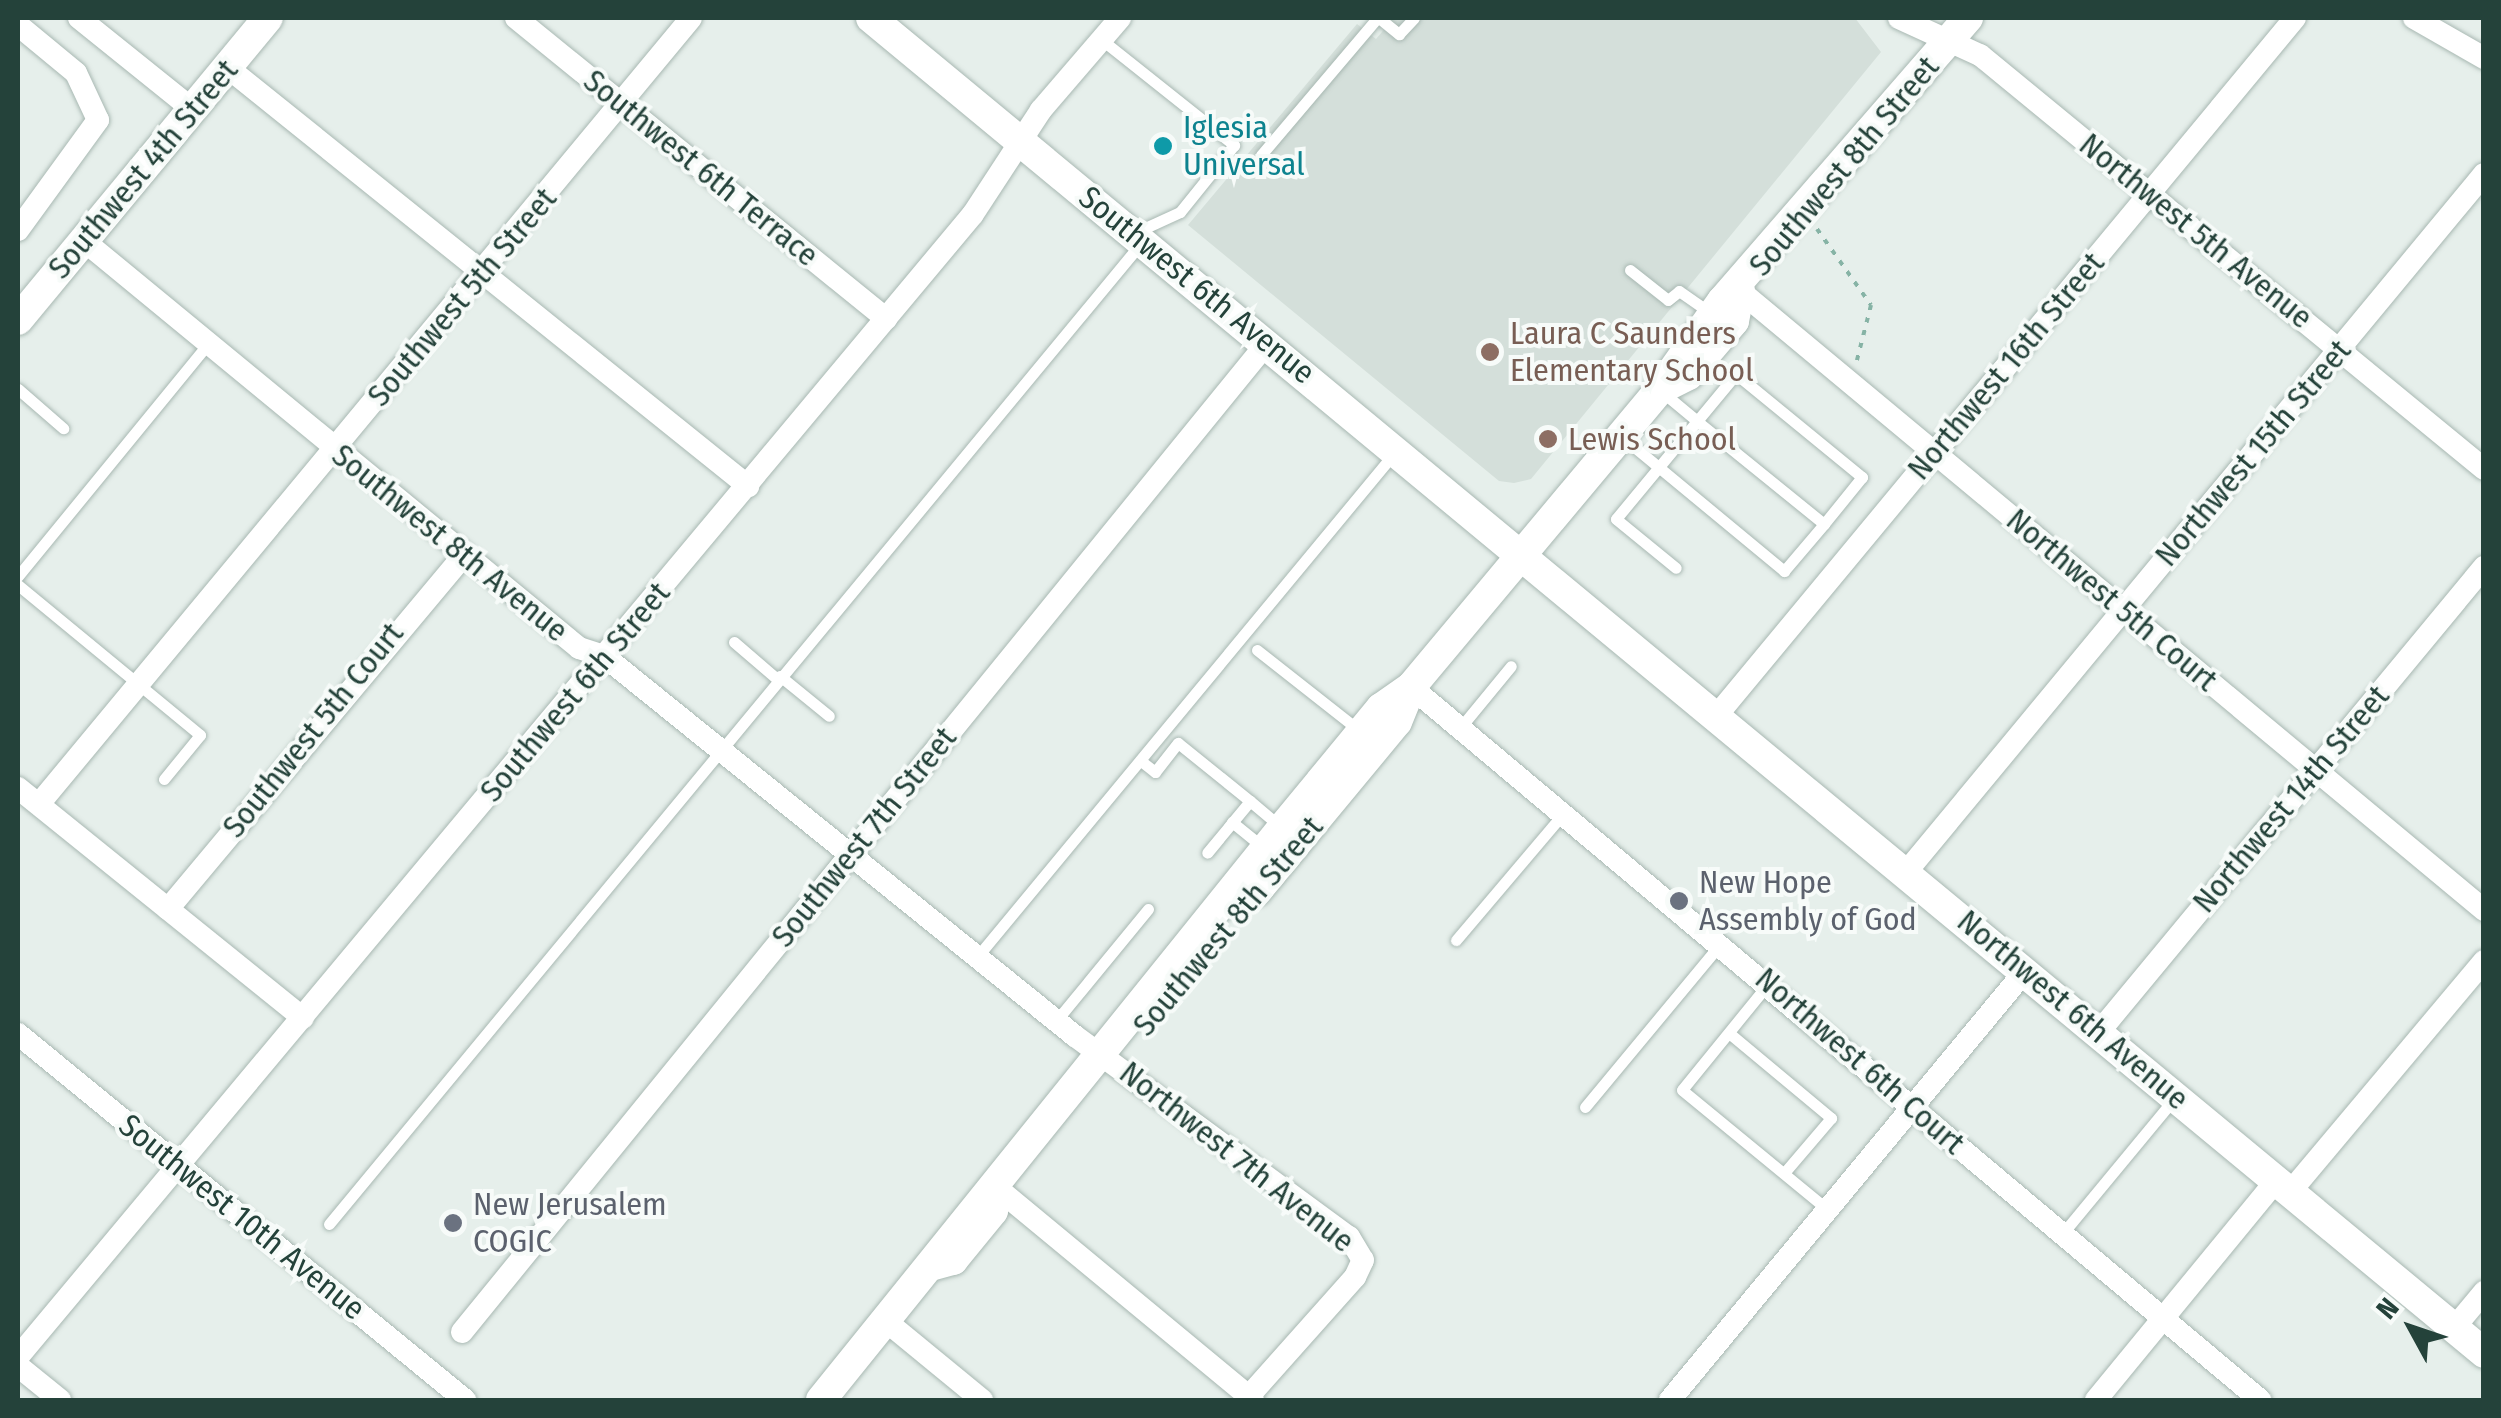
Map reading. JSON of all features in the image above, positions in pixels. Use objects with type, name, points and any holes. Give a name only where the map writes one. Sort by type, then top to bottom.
[{"type":"street","points":[[78,18],[192,109]]},
{"type":"street","name":"Southwest 6th Terrace","points":[[516,18],[886,319]]},
{"type":"street","name":"Southwest 5th Street","points":[[39,804],[484,273],[691,18]]},
{"type":"street","name":"Southwest 6th Avenue","points":[[871,18],[1524,552]]},
{"type":"street","name":"Southwest 6th Street","points":[[18,1356],[886,319],[1120,18]]},
{"type":"street","name":"Northwest 5th Avenue","points":[[1899,18],[1980,54],[2484,469]]},
{"type":"street","name":"Southwest 8th Street","points":[[1411,687],[1398,722],[1124,1051],[1107,1056],[1112,1035],[1273,838],[1362,733],[1411,687],[1659,390],[1711,314],[1740,291],[1968,18]]},
{"type":"street","name":"Northwest 16th Street","points":[[1718,714],[2295,18]]},
{"type":"street","points":[[2414,18],[2484,58]]},
{"type":"street","name":"Southwest 4th Street","points":[[20,311],[227,67],[255,22]]},
{"type":"street","points":[[18,25],[76,72],[98,120],[86,148],[18,230]]},
{"type":"street","points":[[227,67],[748,486]]},
{"type":"street","name":"Northwest 15th Street","points":[[1907,871],[2484,174]]},
{"type":"street","name":"Southwest 8th Avenue","points":[[83,240],[579,648],[604,656],[1056,1021],[1107,1056]]},
{"type":"street","name":"Southwest 8th Street","points":[[1659,390],[1688,376],[1734,321],[1740,291]]},
{"type":"street","name":"Northwest 5th Court","points":[[1740,291],[2484,910]]},
{"type":"street","name":"Southwest 7th Street","points":[[462,1332],[1266,343]]},
{"type":"street","name":"Northwest 6th Avenue","points":[[1524,552],[2484,1353]]},
{"type":"street","name":"Southwest 5th Court","points":[[168,909],[464,555]]},
{"type":"street","name":"Northwest 14th Street","points":[[2099,1032],[2484,567]]},
{"type":"street","name":"Northwest 6th Court","points":[[1411,687],[1721,943],[2260,1400]]},
{"type":"street","points":[[18,788],[303,1018]]},
{"type":"street","points":[[2096,1400],[2163,1319],[2484,961]]},
{"type":"street","points":[[1670,1400],[2025,971]]},
{"type":"street","name":"Southwest 10th Avenue","points":[[18,1034],[465,1400]]},
{"type":"street","points":[[821,1400],[934,1264],[977,1197],[997,1188],[1107,1056]]},
{"type":"street","name":"Northwest 7th Avenue","points":[[1107,1056],[1340,1228],[1363,1260],[1250,1399]]},
{"type":"street","points":[[997,1188],[1250,1399]]},
{"type":"street","points":[[2454,1328],[2484,1292]]},
{"type":"street","points":[[887,1322],[982,1400]]},
{"type":"street","points":[[18,1366],[60,1400]]},
{"type":"lane","points":[[1261,156],[1378,18],[1400,34],[1414,18]]},
{"type":"lane","points":[[329,1224],[1139,236],[1180,212],[1234,146],[1101,39]]},
{"type":"lane","points":[[1630,270],[1668,300],[1679,291],[1711,314]]},
{"type":"lane","points":[[18,576],[208,344]]},
{"type":"lane","points":[[1621,436],[1658,468],[1784,572],[1862,477],[1736,374],[1658,468],[1616,518],[1676,568]]},
{"type":"lane","points":[[18,389],[63,428]]},
{"type":"lane","points":[[1659,390],[1824,524]]},
{"type":"lane","points":[[977,957],[1398,448]]},
{"type":"lane","points":[[18,585],[200,736],[164,779]]},
{"type":"lane","points":[[734,642],[830,716]]},
{"type":"lane","points":[[1257,650],[1362,733]]},
{"type":"lane","points":[[1460,729],[1511,666]]},
{"type":"lane","points":[[1141,761],[1156,772],[1178,744],[1250,801],[1273,838]]},
{"type":"lane","points":[[1207,853],[1250,801]]},
{"type":"lane","points":[[1456,940],[1562,815]]},
{"type":"lane","points":[[1232,822],[1273,838]]},
{"type":"lane","points":[[1056,1021],[1148,909]]},
{"type":"lane","points":[[1586,1107],[1721,943]]},
{"type":"lane","points":[[1769,984],[1682,1090],[1828,1210]]},
{"type":"lane","points":[[1728,1033],[1832,1118],[1784,1173]]},
{"type":"lane","points":[[2063,1233],[2176,1096]]},
{"type":"path","points":[[1803,215],[1870,305],[1852,384]]},
{"type":"shaded area","name":"Laura C Saunders Elementary School","points":[[1394,18],[1855,18],[1881,52],[1531,479],[1514,483],[1499,481],[1188,225],[1357,24],[1376,39]]},
{"type":"place","name":"Iglesia Universal","points":[[1163,146]]},
{"type":"place","name":"Laura C Saunders Elementary School","points":[[1490,352]]},
{"type":"place","name":"Lewis School","points":[[1548,439]]},
{"type":"place","name":"New Hope Assembly of God","points":[[1679,901]]},
{"type":"place","name":"New Jerusalem COGIC","points":[[453,1223]]}]
